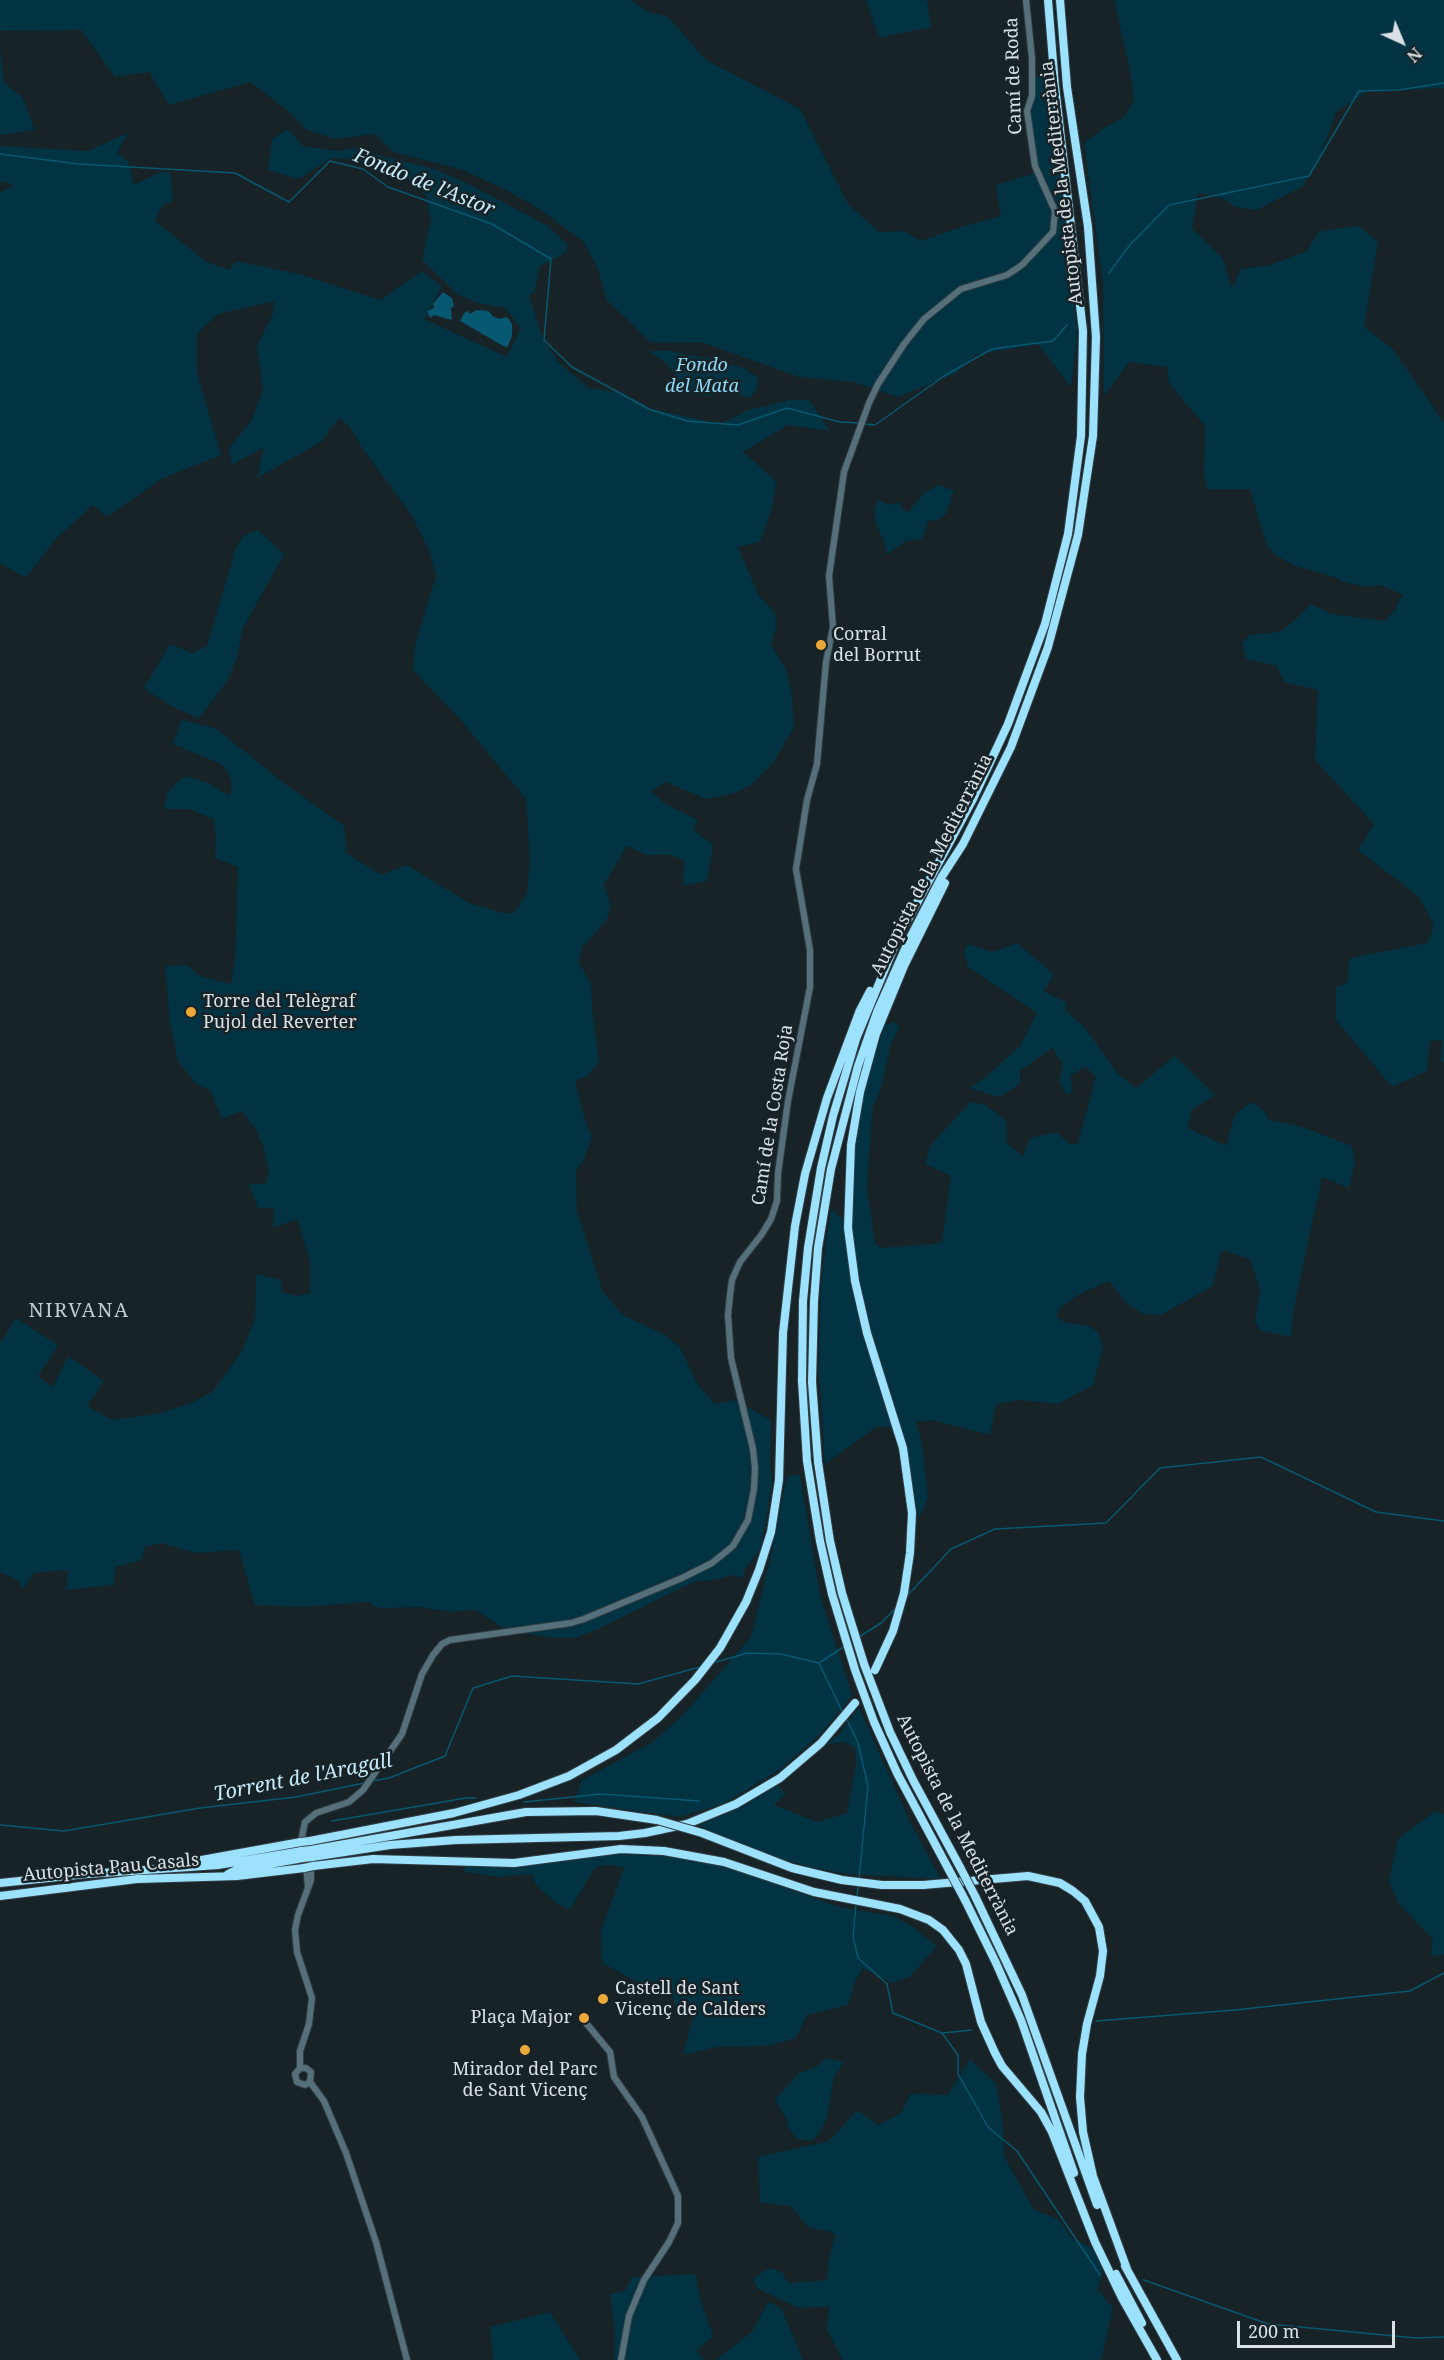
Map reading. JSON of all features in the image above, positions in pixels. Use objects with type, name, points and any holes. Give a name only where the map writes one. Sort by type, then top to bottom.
[{"type":"highway","name":"Autopista de la Mediterrània","points":[[1048,0],[1055,86],[1083,331],[1081,436],[1068,534],[1045,624],[1008,724],[973,799],[897,940],[850,1056],[832,1116],[819,1177],[805,1270],[803,1408],[807,1461],[818,1532],[844,1636],[861,1687],[885,1747],[996,1963],[1021,2020],[1070,2165],[1100,2240],[1139,2319],[1163,2360]]},
{"type":"highway","name":"Autopista de la Mediterrània","points":[[1060,0],[1068,87],[1088,227],[1096,337],[1093,436],[1078,535],[1048,647],[1011,747],[899,962],[868,1037],[850,1091],[833,1160],[822,1222],[814,1301],[812,1355],[814,1417],[832,1550],[849,1619],[872,1688],[917,1788],[975,1896],[1022,1995],[1094,2197],[1127,2269],[1177,2360]]},
{"type":"highway","points":[[875,1670],[892,1631],[904,1593],[910,1553],[911,1506],[903,1448],[867,1333],[855,1281],[848,1228],[850,1145],[860,1092],[876,1034],[904,966],[963,843]]},
{"type":"highway","points":[[225,1875],[306,1850],[411,1822],[480,1807],[569,1776],[604,1757],[653,1723],[687,1690],[720,1648],[756,1580],[775,1513],[780,1466],[786,1297],[795,1226],[805,1174],[824,1106],[845,1047],[860,1010],[897,940]]},
{"type":"highway","points":[[306,1850],[456,1840],[619,1836],[687,1824],[736,1804],[780,1778],[821,1743],[855,1703]]},
{"type":"highway","points":[[306,1850],[526,1812],[596,1811],[657,1820],[702,1833],[792,1868],[842,1880],[882,1885],[916,1885],[1028,1876],[1051,1880],[1079,1896],[1096,1920],[1103,1951],[1082,2055],[1080,2097],[1083,2132],[1093,2176],[1127,2269]]},
{"type":"highway","points":[[225,1875],[276,1873],[373,1859],[514,1863],[621,1849],[664,1851],[724,1862],[814,1892],[900,1909],[929,1920],[943,1930],[959,1950],[968,1973],[981,2022],[995,2054],[1002,2066],[1041,2112],[1052,2132],[1095,2242],[1122,2298],[1157,2360]]},
{"type":"highway","name":"Autopista Pau Casals","points":[[0,1883],[218,1865],[306,1850]]},
{"type":"highway","name":"Autopista Pau Casals","points":[[0,1896],[137,1879],[225,1875]]},
{"type":"street","name":"Camí de Roda","points":[[878,384],[904,344],[938,306],[961,289],[1007,275],[1022,265],[1053,232],[1055,211],[1035,165],[1028,111],[1032,96],[1032,76],[1026,0]]},
{"type":"street","name":"Camí de la Costa Roja","points":[[300,2068],[300,2051],[309,2024],[312,1998],[297,1952],[295,1937],[298,1915],[312,1872],[304,1824],[312,1814],[349,1802],[363,1790],[402,1734],[422,1674],[433,1655],[442,1644],[450,1640],[571,1623],[584,1619],[706,1567],[733,1545],[748,1520],[755,1468],[753,1449],[731,1359],[728,1315],[730,1295],[732,1280],[740,1262],[771,1219],[777,1201],[778,1173],[788,1101],[810,987],[810,950],[796,869],[807,800],[817,764],[826,662],[833,627],[829,576],[844,472],[868,403],[878,384]]},
{"type":"street","points":[[586,2022],[610,2052],[614,2077],[642,2117],[678,2196],[678,2223],[669,2242],[644,2280],[629,2316],[621,2360]]},
{"type":"street","points":[[310,2082],[305,2085],[297,2082],[295,2074],[300,2068],[306,2068],[311,2072],[310,2082],[324,2101],[350,2164],[376,2242],[407,2360]]},
{"type":"green space","points":[[0,0],[631,0],[647,11],[668,17],[706,60],[800,109],[848,204],[879,232],[904,231],[921,241],[1001,216],[996,185],[1035,173],[1038,164],[1031,118],[1035,76],[1046,78],[1069,244],[1077,334],[1071,387],[1038,344],[975,355],[956,373],[898,397],[853,382],[799,377],[704,343],[650,342],[606,299],[599,272],[584,242],[539,209],[510,192],[463,170],[393,152],[375,134],[335,139],[307,130],[286,109],[250,82],[169,105],[149,72],[115,77],[81,30],[0,31]]},
{"type":"green space","points":[[866,0],[927,0],[931,27],[879,38]]},
{"type":"green space","points":[[1114,0],[1444,0],[1444,88],[1367,91],[1336,112],[1322,152],[1303,186],[1257,210],[1235,207],[1222,198],[1198,193],[1192,228],[1223,259],[1232,288],[1241,269],[1270,265],[1307,251],[1319,231],[1359,226],[1378,242],[1364,327],[1393,349],[1444,423],[1444,1061],[1441,1062],[1442,1040],[1430,1041],[1427,1071],[1392,1087],[1336,1020],[1336,987],[1347,983],[1350,958],[1427,943],[1434,926],[1419,897],[1358,850],[1374,824],[1315,760],[1318,690],[1284,682],[1277,666],[1246,659],[1242,643],[1249,635],[1279,632],[1311,604],[1331,614],[1385,621],[1403,595],[1380,585],[1366,587],[1344,582],[1295,566],[1275,555],[1267,546],[1250,489],[1207,489],[1204,475],[1205,426],[1169,383],[1167,367],[1129,362],[1104,396],[1103,283],[1084,143],[1105,127],[1123,118],[1134,101],[1130,70]]},
{"type":"green space","points":[[0,47],[4,83],[22,97],[35,130],[0,135]]},
{"type":"green space","points":[[288,129],[303,146],[337,151],[352,148],[434,169],[467,183],[548,226],[568,245],[564,254],[540,266],[534,293],[529,296],[543,339],[559,363],[589,388],[622,393],[652,409],[720,424],[749,410],[789,400],[809,400],[830,431],[788,425],[743,452],[776,481],[772,509],[760,542],[738,547],[758,594],[775,613],[776,627],[771,645],[786,669],[792,695],[794,727],[773,763],[751,785],[732,794],[706,799],[666,782],[651,791],[664,803],[698,820],[693,830],[713,845],[707,881],[683,886],[684,860],[671,855],[647,855],[627,846],[604,884],[611,907],[606,921],[582,947],[579,963],[591,983],[599,1063],[587,1076],[575,1081],[585,1121],[592,1138],[584,1159],[576,1171],[577,1211],[603,1292],[623,1315],[663,1334],[680,1347],[697,1384],[715,1404],[735,1400],[771,1420],[772,1482],[760,1549],[745,1569],[742,1578],[732,1575],[720,1579],[693,1582],[575,1638],[556,1638],[508,1631],[475,1610],[450,1612],[419,1607],[383,1608],[375,1607],[369,1602],[301,1607],[255,1605],[239,1550],[196,1553],[161,1543],[145,1547],[142,1560],[115,1567],[114,1585],[66,1590],[68,1570],[34,1573],[23,1589],[17,1580],[0,1572],[0,1343],[16,1318],[58,1345],[38,1376],[53,1387],[68,1356],[104,1381],[87,1406],[112,1420],[156,1414],[189,1404],[212,1392],[240,1354],[255,1320],[256,1274],[281,1280],[282,1292],[296,1296],[310,1293],[310,1261],[297,1219],[273,1228],[274,1208],[258,1208],[249,1184],[265,1184],[269,1173],[263,1146],[256,1130],[242,1111],[222,1119],[210,1090],[195,1083],[178,1061],[170,1021],[165,966],[187,965],[200,976],[231,984],[235,959],[238,867],[215,858],[216,835],[213,819],[189,809],[164,809],[167,794],[176,783],[187,776],[211,784],[230,797],[232,782],[223,765],[173,744],[181,720],[215,728],[284,783],[344,826],[347,853],[381,875],[407,865],[469,903],[502,913],[514,913],[527,893],[530,860],[526,799],[459,718],[413,670],[415,645],[436,576],[429,550],[412,516],[349,426],[339,418],[321,442],[257,478],[264,447],[232,465],[229,448],[251,421],[263,390],[257,345],[273,314],[274,301],[218,314],[197,334],[197,373],[221,455],[161,479],[107,517],[93,505],[54,541],[26,578],[0,563],[0,192],[15,185],[0,181],[0,146],[88,151],[128,133],[117,153],[128,161],[134,185],[161,172],[170,172],[173,201],[162,206],[155,221],[207,262],[229,270],[236,261],[299,274],[380,300],[422,271],[442,287],[424,319],[507,357],[521,328],[505,308],[478,303],[457,294],[422,260],[431,221],[426,195],[409,180],[352,160],[332,158],[299,179],[268,170],[272,139]]},
{"type":"green space","name":"Fondo del Mata","points":[[649,351],[670,351],[744,368],[758,378],[757,389],[750,398],[719,390],[711,396],[688,394],[668,365]]},
{"type":"green space","points":[[939,485],[954,491],[946,514],[936,521],[929,520],[922,539],[906,541],[887,555],[884,541],[876,525],[874,508],[879,500],[890,505],[901,502],[901,509],[908,512],[925,492]]},
{"type":"green space","points":[[258,530],[284,554],[242,630],[237,658],[228,680],[199,718],[171,706],[144,688],[170,644],[192,653],[207,646],[236,548],[243,536]]},
{"type":"green space","points":[[1017,943],[1054,974],[1044,991],[1067,1003],[1065,1010],[1085,1028],[1118,1074],[1136,1088],[1175,1056],[1215,1095],[1191,1110],[1188,1128],[1226,1146],[1235,1114],[1252,1102],[1263,1110],[1269,1120],[1300,1126],[1352,1146],[1355,1163],[1349,1188],[1322,1177],[1294,1308],[1291,1337],[1261,1331],[1255,1322],[1260,1290],[1250,1259],[1221,1250],[1213,1286],[1161,1315],[1143,1314],[1126,1303],[1109,1281],[1078,1295],[1061,1307],[1057,1316],[1063,1322],[1089,1326],[1098,1332],[1103,1347],[1093,1385],[1058,1404],[1018,1400],[996,1404],[990,1435],[932,1420],[916,1422],[922,1444],[928,1498],[919,1519],[901,1427],[876,1427],[825,1464],[819,1369],[821,1282],[831,1209],[853,1228],[853,1152],[865,1084],[885,1025],[895,1022],[899,1027],[890,1047],[882,1085],[872,1110],[867,1188],[875,1243],[881,1248],[942,1243],[951,1176],[925,1164],[930,1146],[970,1102],[986,1105],[1006,1120],[1007,1143],[1023,1157],[1030,1138],[1056,1132],[1071,1145],[1078,1143],[1096,1076],[1085,1067],[1070,1076],[1073,1092],[1067,1095],[1059,1081],[1063,1064],[1052,1048],[1020,1071],[1020,1084],[999,1097],[969,1088],[988,1075],[1020,1046],[1037,1013],[968,967],[964,951],[968,944],[992,952]]},
{"type":"green space","points":[[800,1475],[820,1595],[852,1696],[819,1735],[779,1770],[723,1804],[679,1817],[574,1802],[582,1780],[651,1743],[682,1716],[751,1637],[771,1556],[787,1476]]},
{"type":"green space","points":[[859,1708],[912,1826],[941,1879],[849,1874],[814,1868],[774,1857],[717,1835],[699,1825],[748,1804],[777,1785],[786,1794],[774,1805],[817,1822],[847,1813],[856,1766],[855,1748],[844,1742],[828,1744],[840,1733]]},
{"type":"green space","points":[[1435,1811],[1444,1814],[1444,1955],[1431,1956],[1433,1939],[1398,1903],[1389,1881],[1398,1839]]},
{"type":"green space","points":[[613,1854],[677,1857],[730,1868],[839,1907],[893,1916],[910,1925],[937,1946],[910,1977],[892,1983],[863,1968],[855,1981],[848,2005],[807,2015],[796,2038],[767,2046],[716,2047],[683,2055],[694,2014],[675,2007],[671,1985],[652,1988],[602,1963],[601,1930],[624,1868],[609,1865],[595,1867],[570,1910],[556,1903],[535,1884],[532,1874],[500,1877],[465,1872],[465,1866],[508,1868]]},
{"type":"green space","points":[[826,2058],[844,2062],[834,2077],[827,2117],[820,2132],[812,2141],[797,2139],[787,2126],[788,2122],[775,2099],[799,2073],[816,2067]]},
{"type":"green space","points":[[970,2059],[996,2084],[1002,2117],[1004,2156],[1034,2210],[1058,2219],[1072,2238],[1092,2248],[1103,2271],[1097,2289],[1113,2308],[1101,2360],[843,2360],[827,2330],[829,2307],[798,2308],[757,2288],[753,2279],[769,2268],[782,2272],[788,2283],[827,2280],[835,2235],[829,2231],[809,2228],[791,2206],[760,2203],[758,2157],[829,2141],[857,2110],[879,2125],[901,2113],[910,2094],[948,2095]]},
{"type":"green space","points":[[695,2274],[700,2299],[713,2336],[696,2351],[704,2360],[614,2360],[615,2335],[610,2294],[625,2291],[632,2277]]},
{"type":"green space","points":[[768,2302],[781,2308],[803,2360],[716,2360],[752,2332]]},
{"type":"green space","points":[[550,2312],[580,2360],[493,2360],[490,2327]]},
{"type":"shaded area","points":[[443,292],[452,298],[454,306],[451,308],[452,320],[434,315],[430,318],[427,311],[434,308],[433,304]]},
{"type":"shaded area","points":[[477,310],[488,311],[500,319],[506,317],[509,319],[512,325],[512,336],[507,348],[460,321],[465,312],[468,311],[470,314]]},
{"type":"waterway","name":"Fondo de l'Astor","points":[[1109,273],[1129,246],[1169,205],[1309,176],[1359,91],[1399,90],[1444,83]]},
{"type":"waterway","name":"Fondo de l'Astor","points":[[0,154],[79,164],[235,173],[289,202],[330,161],[363,169],[388,187],[492,224],[551,259],[544,340],[572,367],[649,409],[687,421],[738,425],[787,408],[840,422],[860,423]]},
{"type":"waterway","name":"Fondo de l'Astor","points":[[865,424],[875,425],[944,376],[992,349],[1053,341],[1067,325]]},
{"type":"waterway","name":"Torrent de l'Aragall","points":[[907,1596],[951,1549],[995,1529],[1106,1523],[1160,1468],[1261,1457],[1376,1512],[1444,1521]]},
{"type":"waterway","name":"Torrent de l'Aragall","points":[[859,1637],[881,1623],[895,1609]]},
{"type":"waterway","name":"Torrent de l'Aragall","points":[[713,1663],[747,1653],[781,1654],[819,1663],[845,1646]]},
{"type":"waterway","points":[[819,1663],[843,1713]]},
{"type":"waterway","name":"Torrent de l'Aragall","points":[[372,1781],[389,1778],[445,1756],[473,1688],[512,1676],[638,1684],[700,1667]]},
{"type":"waterway","points":[[847,1720],[858,1743],[868,1786],[859,1879]]},
{"type":"waterway","name":"Torrent de l'Aragall","points":[[0,1825],[64,1831],[200,1808],[296,1797],[364,1783]]},
{"type":"waterway","points":[[524,1802],[601,1794],[699,1801]]},
{"type":"waterway","points":[[332,1821],[476,1798]]},
{"type":"waterway","points":[[857,1897],[858,1886]]},
{"type":"waterway","points":[[856,1904],[853,1937],[858,1958],[887,1984],[893,2013],[942,2033],[958,2055],[958,2074],[988,2127],[1017,2151],[1100,2275]]},
{"type":"waterway","points":[[1096,2021],[1235,2010],[1410,1991],[1444,1973]]},
{"type":"waterway","points":[[943,2033],[972,2030]]},
{"type":"waterway","points":[[1144,2280],[1268,2324],[1416,2338],[1444,2337]]},
{"type":"place","name":"Corral del Borrut","points":[[821,645]]},
{"type":"place","name":"Torre del Telègraf Pujol del Reverter","points":[[191,1012]]},
{"type":"place","name":"Castell de Sant Vicenç de Calders","points":[[603,1999]]},
{"type":"place","name":"Plaça Major","points":[[584,2018]]},
{"type":"place","name":"Mirador del Parc de Sant Vicenç","points":[[525,2050]]},
{"type":"district","name":"NIRVANA","points":[[79,1311]]}]
